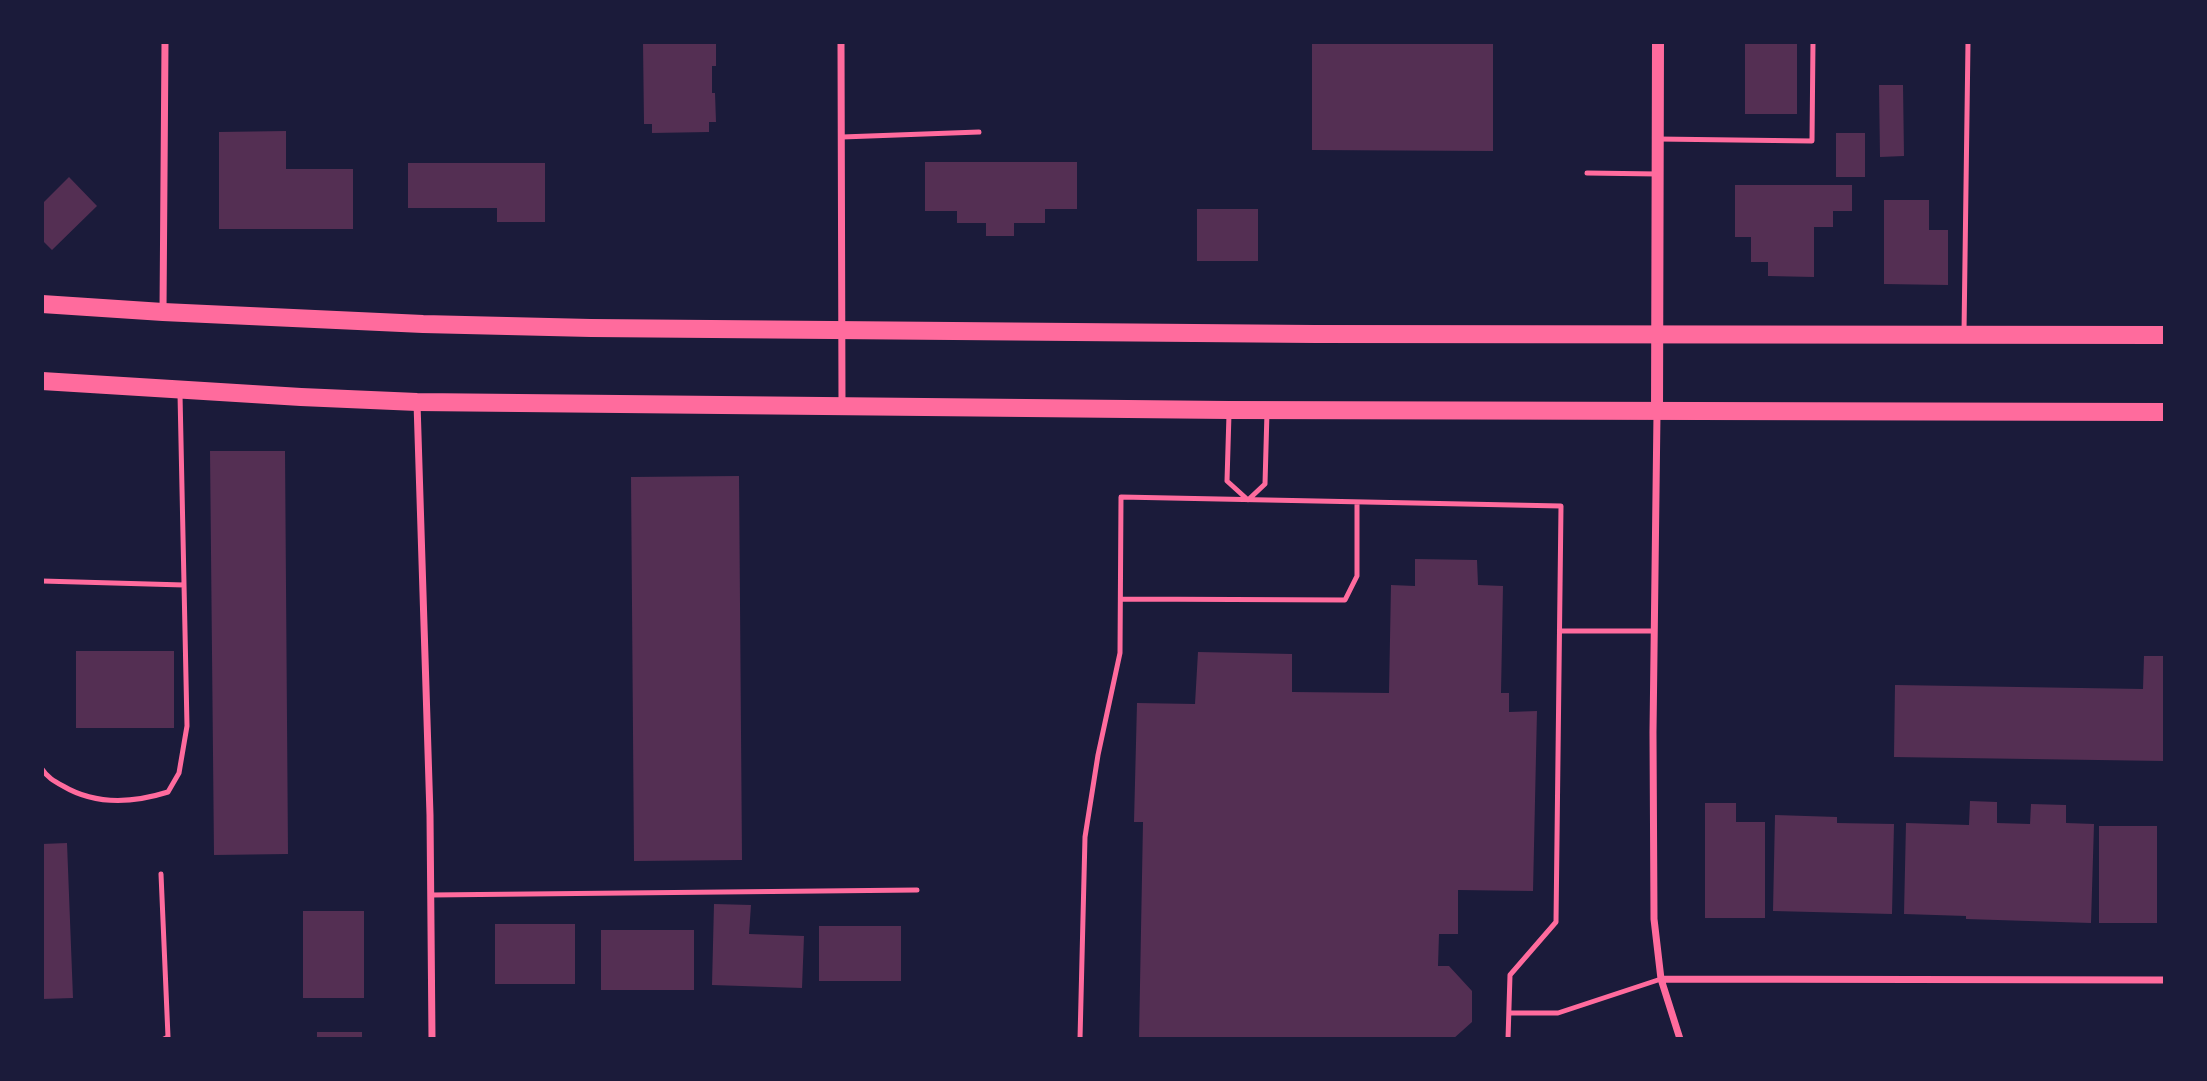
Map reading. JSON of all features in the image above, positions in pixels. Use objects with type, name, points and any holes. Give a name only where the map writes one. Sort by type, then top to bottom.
[{"type":"main road","points":[[42,304],[509,327],[1657,335],[2165,335]]},
{"type":"main road","points":[[42,381],[417,402],[1229,410],[2165,412]]},
{"type":"street","points":[[163,312],[165,42]]},
{"type":"street","points":[[841,42],[844,330],[842,407]]},
{"type":"street","points":[[1658,42],[1654,919],[1661,979],[1680,1039]]},
{"type":"street","points":[[417,402],[431,895],[432,1039]]},
{"type":"street","points":[[1661,979],[2165,980]]},
{"type":"lane","points":[[1658,139],[1812,141],[1813,42]]},
{"type":"lane","points":[[1964,335],[1968,42]]},
{"type":"lane","points":[[842,137],[979,132]]},
{"type":"lane","points":[[1587,173],[1658,174]]},
{"type":"lane","points":[[42,769],[46,776],[80,796],[118,801],[149,798],[168,792],[179,773],[187,726],[180,390]]},
{"type":"lane","points":[[1248,500],[1265,484],[1267,409]]},
{"type":"lane","points":[[1229,410],[1227,481],[1248,500]]},
{"type":"lane","points":[[1080,1039],[1085,837],[1098,754],[1121,653],[1121,497],[1561,506],[1556,922],[1510,975],[1508,1039]]},
{"type":"lane","points":[[1121,599],[1345,600],[1357,576],[1357,502]]},
{"type":"lane","points":[[42,581],[184,585]]},
{"type":"lane","points":[[1560,631],[1654,631]]},
{"type":"lane","points":[[162,874],[168,1037],[164,1039]]},
{"type":"lane","points":[[431,895],[917,890]]},
{"type":"lane","points":[[1509,1013],[1558,1013],[1661,979]]},
{"type":"building","points":[[643,42],[716,42],[716,66],[712,66],[712,93],[715,93],[716,122],[709,122],[709,132],[652,133],[652,124],[644,124]]},
{"type":"building","points":[[1312,42],[1493,42],[1493,151],[1312,150]]},
{"type":"building","points":[[1745,42],[1797,42],[1797,114],[1745,114]]},
{"type":"building","points":[[1879,85],[1903,85],[1904,156],[1880,157]]},
{"type":"building","points":[[286,131],[286,169],[353,169],[353,229],[219,229],[219,132]]},
{"type":"building","points":[[1836,133],[1865,133],[1865,177],[1836,177]]},
{"type":"building","points":[[925,162],[1077,162],[1077,209],[1045,209],[1045,223],[1014,223],[1014,236],[986,236],[986,223],[957,223],[957,211],[925,211]]},
{"type":"building","points":[[408,163],[545,163],[545,222],[497,222],[497,208],[408,208]]},
{"type":"building","points":[[69,177],[97,206],[52,250],[42,240],[42,204]]},
{"type":"building","points":[[1735,185],[1852,185],[1852,211],[1833,211],[1833,227],[1814,227],[1814,277],[1768,276],[1768,262],[1751,262],[1751,237],[1735,237]]},
{"type":"building","points":[[1884,200],[1929,200],[1929,230],[1948,230],[1948,285],[1884,284]]},
{"type":"building","points":[[1197,209],[1258,209],[1258,261],[1197,261]]},
{"type":"building","points":[[210,451],[285,451],[288,854],[214,855]]},
{"type":"building","points":[[739,476],[742,860],[634,861],[631,477]]},
{"type":"building","points":[[1415,559],[1477,560],[1478,585],[1503,586],[1501,693],[1509,693],[1509,712],[1537,711],[1533,891],[1458,890],[1458,934],[1439,934],[1438,966],[1449,966],[1472,991],[1472,1022],[1453,1039],[1139,1039],[1143,822],[1134,822],[1137,703],[1195,704],[1198,652],[1292,654],[1292,692],[1389,693],[1391,585],[1415,586]]},
{"type":"building","points":[[76,651],[174,651],[174,728],[76,728]]},
{"type":"building","points":[[2144,656],[2165,656],[2165,761],[1894,757],[1895,685],[2143,689]]},
{"type":"building","points":[[1970,801],[1997,802],[1997,823],[2030,824],[2031,804],[2066,805],[2066,823],[2094,824],[2091,923],[1904,914],[1906,823],[1969,825]]},
{"type":"building","points":[[1705,803],[1736,803],[1736,822],[1765,822],[1765,918],[1705,918]]},
{"type":"building","points":[[1775,815],[1837,817],[1837,823],[1894,824],[1892,914],[1773,911]]},
{"type":"building","points":[[2099,826],[2157,826],[2157,923],[2099,923]]},
{"type":"building","points":[[67,843],[73,998],[42,999],[42,844]]},
{"type":"building","points":[[714,904],[751,905],[749,934],[804,936],[802,988],[712,985]]},
{"type":"building","points":[[303,911],[364,911],[364,998],[303,998]]},
{"type":"building","points":[[495,924],[575,924],[575,984],[495,984]]},
{"type":"building","points":[[819,926],[901,926],[901,981],[819,981]]},
{"type":"building","points":[[601,930],[694,930],[694,990],[601,990]]},
{"type":"building","points":[[317,1032],[362,1032],[362,1039],[317,1039]]}]
